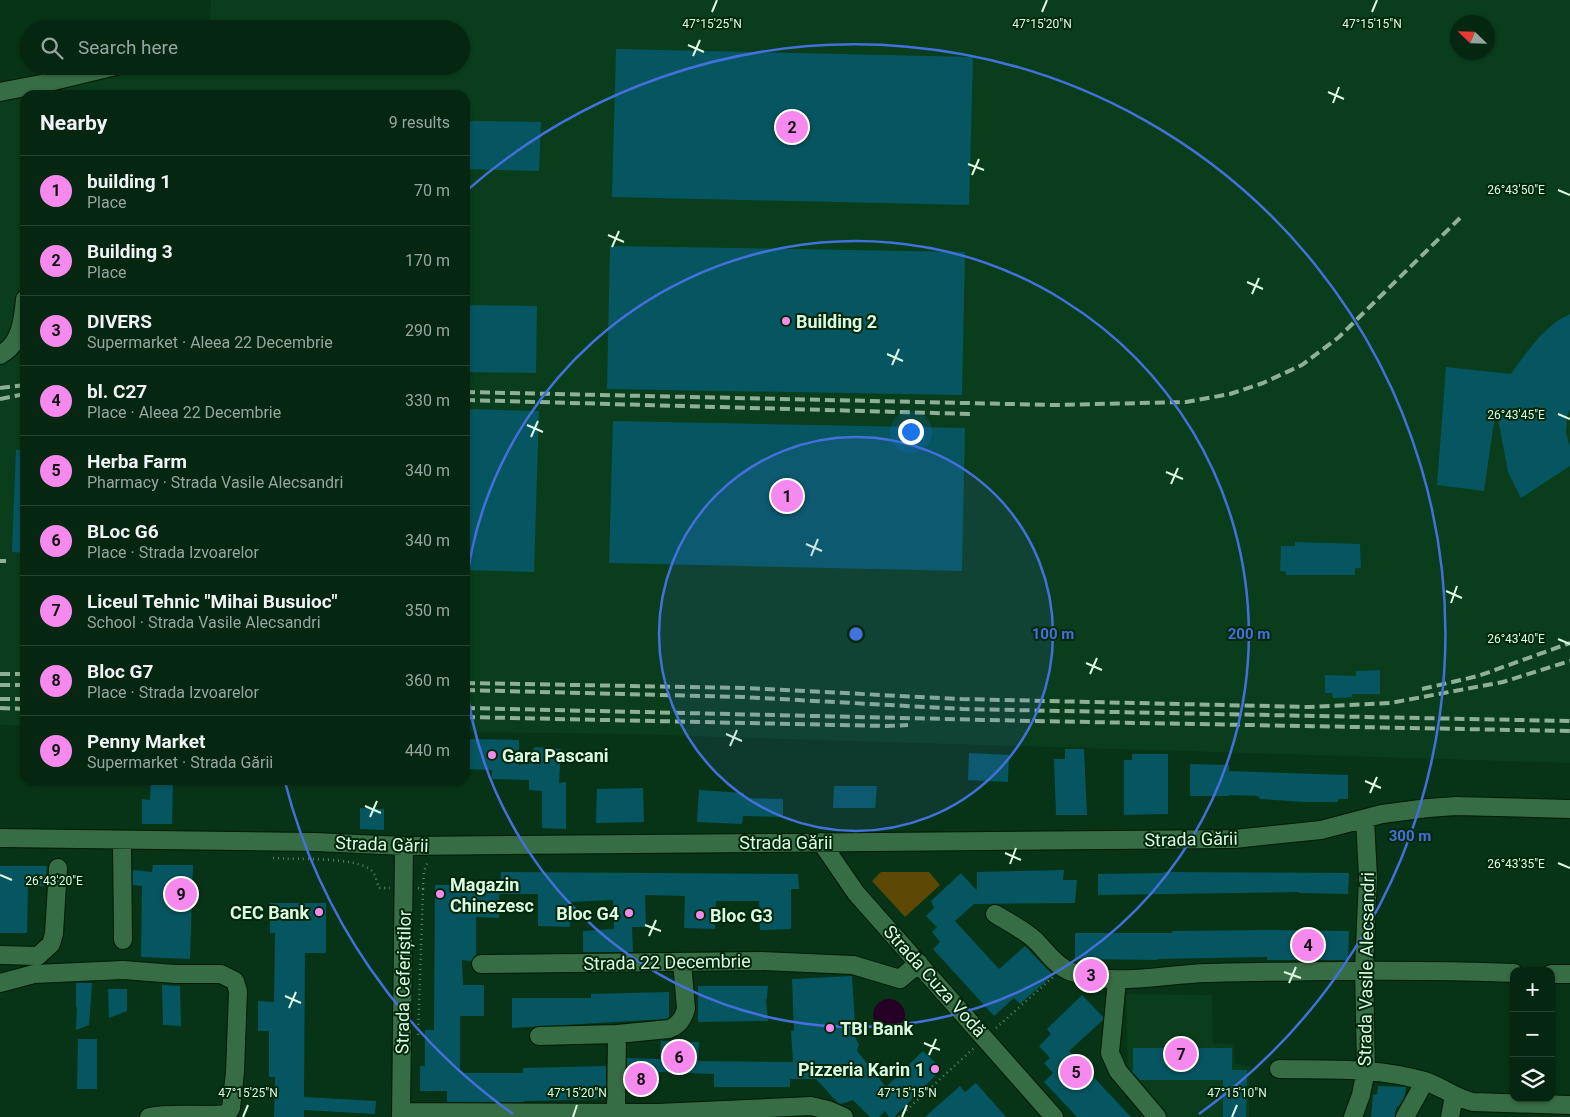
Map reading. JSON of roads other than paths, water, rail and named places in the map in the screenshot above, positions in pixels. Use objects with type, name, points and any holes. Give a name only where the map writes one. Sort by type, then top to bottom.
[{"type":"street","points":[[0,92],[79,75]]},
{"type":"street","points":[[0,355],[9,350],[20,330]]},
{"type":"street","name":"Strada Gării","points":[[0,838],[315,842],[404,846],[1234,839],[1322,830],[1382,814],[1456,806],[1570,809]]},
{"type":"street","name":"Strada Vasile Alecsandri","points":[[1353,1117],[1361,1095],[1366,1070],[1364,969],[1368,877],[1365,819]]},
{"type":"street","points":[[122,841],[123,940]]},
{"type":"street","name":"Strada Cuza Vodă","points":[[821,842],[856,893],[1054,1117]]},
{"type":"street","name":"Strada Ceferiștilor","points":[[401,1114],[404,846]]},
{"type":"street","points":[[0,955],[38,956],[51,944],[54,934],[58,868]]},
{"type":"street","points":[[995,914],[1035,940],[1067,970],[1086,976],[1117,980],[1205,973],[1364,969],[1510,973]]},
{"type":"street","name":"Strada 22 Decembrie","points":[[481,964],[761,961],[853,965],[900,979],[919,964]]},
{"type":"street","points":[[539,1036],[617,1034],[669,1029],[676,1026],[686,1009],[682,962]]},
{"type":"street","points":[[0,983],[34,974],[123,970],[175,974],[221,974],[235,981],[238,991],[235,1072],[231,1108],[227,1114],[220,1115],[166,1114],[149,1117]]},
{"type":"street","points":[[1555,974],[1570,974]]},
{"type":"street","points":[[1117,980],[1110,1053],[1118,1071],[1156,1117]]},
{"type":"street","points":[[616,1112],[617,1034]]},
{"type":"street","points":[[1279,1069],[1366,1070],[1425,1081],[1463,1100],[1482,1103],[1570,1105]]},
{"type":"street","points":[[1404,1117],[1425,1081]]},
{"type":"street","points":[[1450,1117],[1454,1096]]},
{"type":"street","points":[[401,1114],[616,1112],[658,1115],[811,1106],[828,1110],[844,1117]]},
{"type":"railway","points":[[470,392],[1055,405],[1186,402],[1230,394],[1263,383],[1302,365],[1339,337],[1460,218]]},
{"type":"railway","points":[[0,388],[20,386]]},
{"type":"railway","points":[[0,399],[20,395]]},
{"type":"railway","points":[[470,400],[971,414]]},
{"type":"railway","points":[[0,561],[6,561]]},
{"type":"railway","points":[[1422,689],[1478,676],[1570,643]]},
{"type":"railway","points":[[470,683],[744,688],[961,699],[1309,707],[1390,703],[1503,682],[1570,661]]},
{"type":"railway","points":[[0,674],[20,674]]},
{"type":"railway","points":[[0,685],[20,685]]},
{"type":"railway","points":[[470,690],[743,697],[962,709],[1570,721]]},
{"type":"railway","points":[[0,699],[20,699]]},
{"type":"railway","points":[[0,708],[20,709]]},
{"type":"railway","points":[[470,708],[1570,731]]},
{"type":"railway","points":[[470,717],[908,725]]},
{"type":"place","name":"Building 3","points":[[792,127]]},
{"type":"place","name":"Building 2","points":[[786,321]]},
{"type":"place","name":"building 1","points":[[787,496]]},
{"type":"place","name":"Gara Pascani","points":[[492,755]]},
{"type":"place","name":"Penny Market","points":[[181,894]]},
{"type":"place","name":"Magazin Chinezesc","points":[[440,894]]},
{"type":"place","name":"CEC Bank","points":[[319,912]]},
{"type":"place","name":"Bloc G4","points":[[629,913]]},
{"type":"place","name":"Bloc G3","points":[[700,915]]},
{"type":"place","name":"bl. C27","points":[[1308,945]]},
{"type":"place","name":"DIVERS","points":[[1091,975]]},
{"type":"place","name":"TBI Bank","points":[[830,1028]]},
{"type":"place","name":"Liceul Tehnic \"Mihai Busuioc\"","points":[[1181,1054]]},
{"type":"place","name":"BLoc G6","points":[[679,1057]]},
{"type":"place","name":"Pizzeria Karin 1","points":[[935,1069]]},
{"type":"place","name":"Herba Farm","points":[[1076,1072]]},
{"type":"place","name":"Bloc G7","points":[[641,1079]]}]
